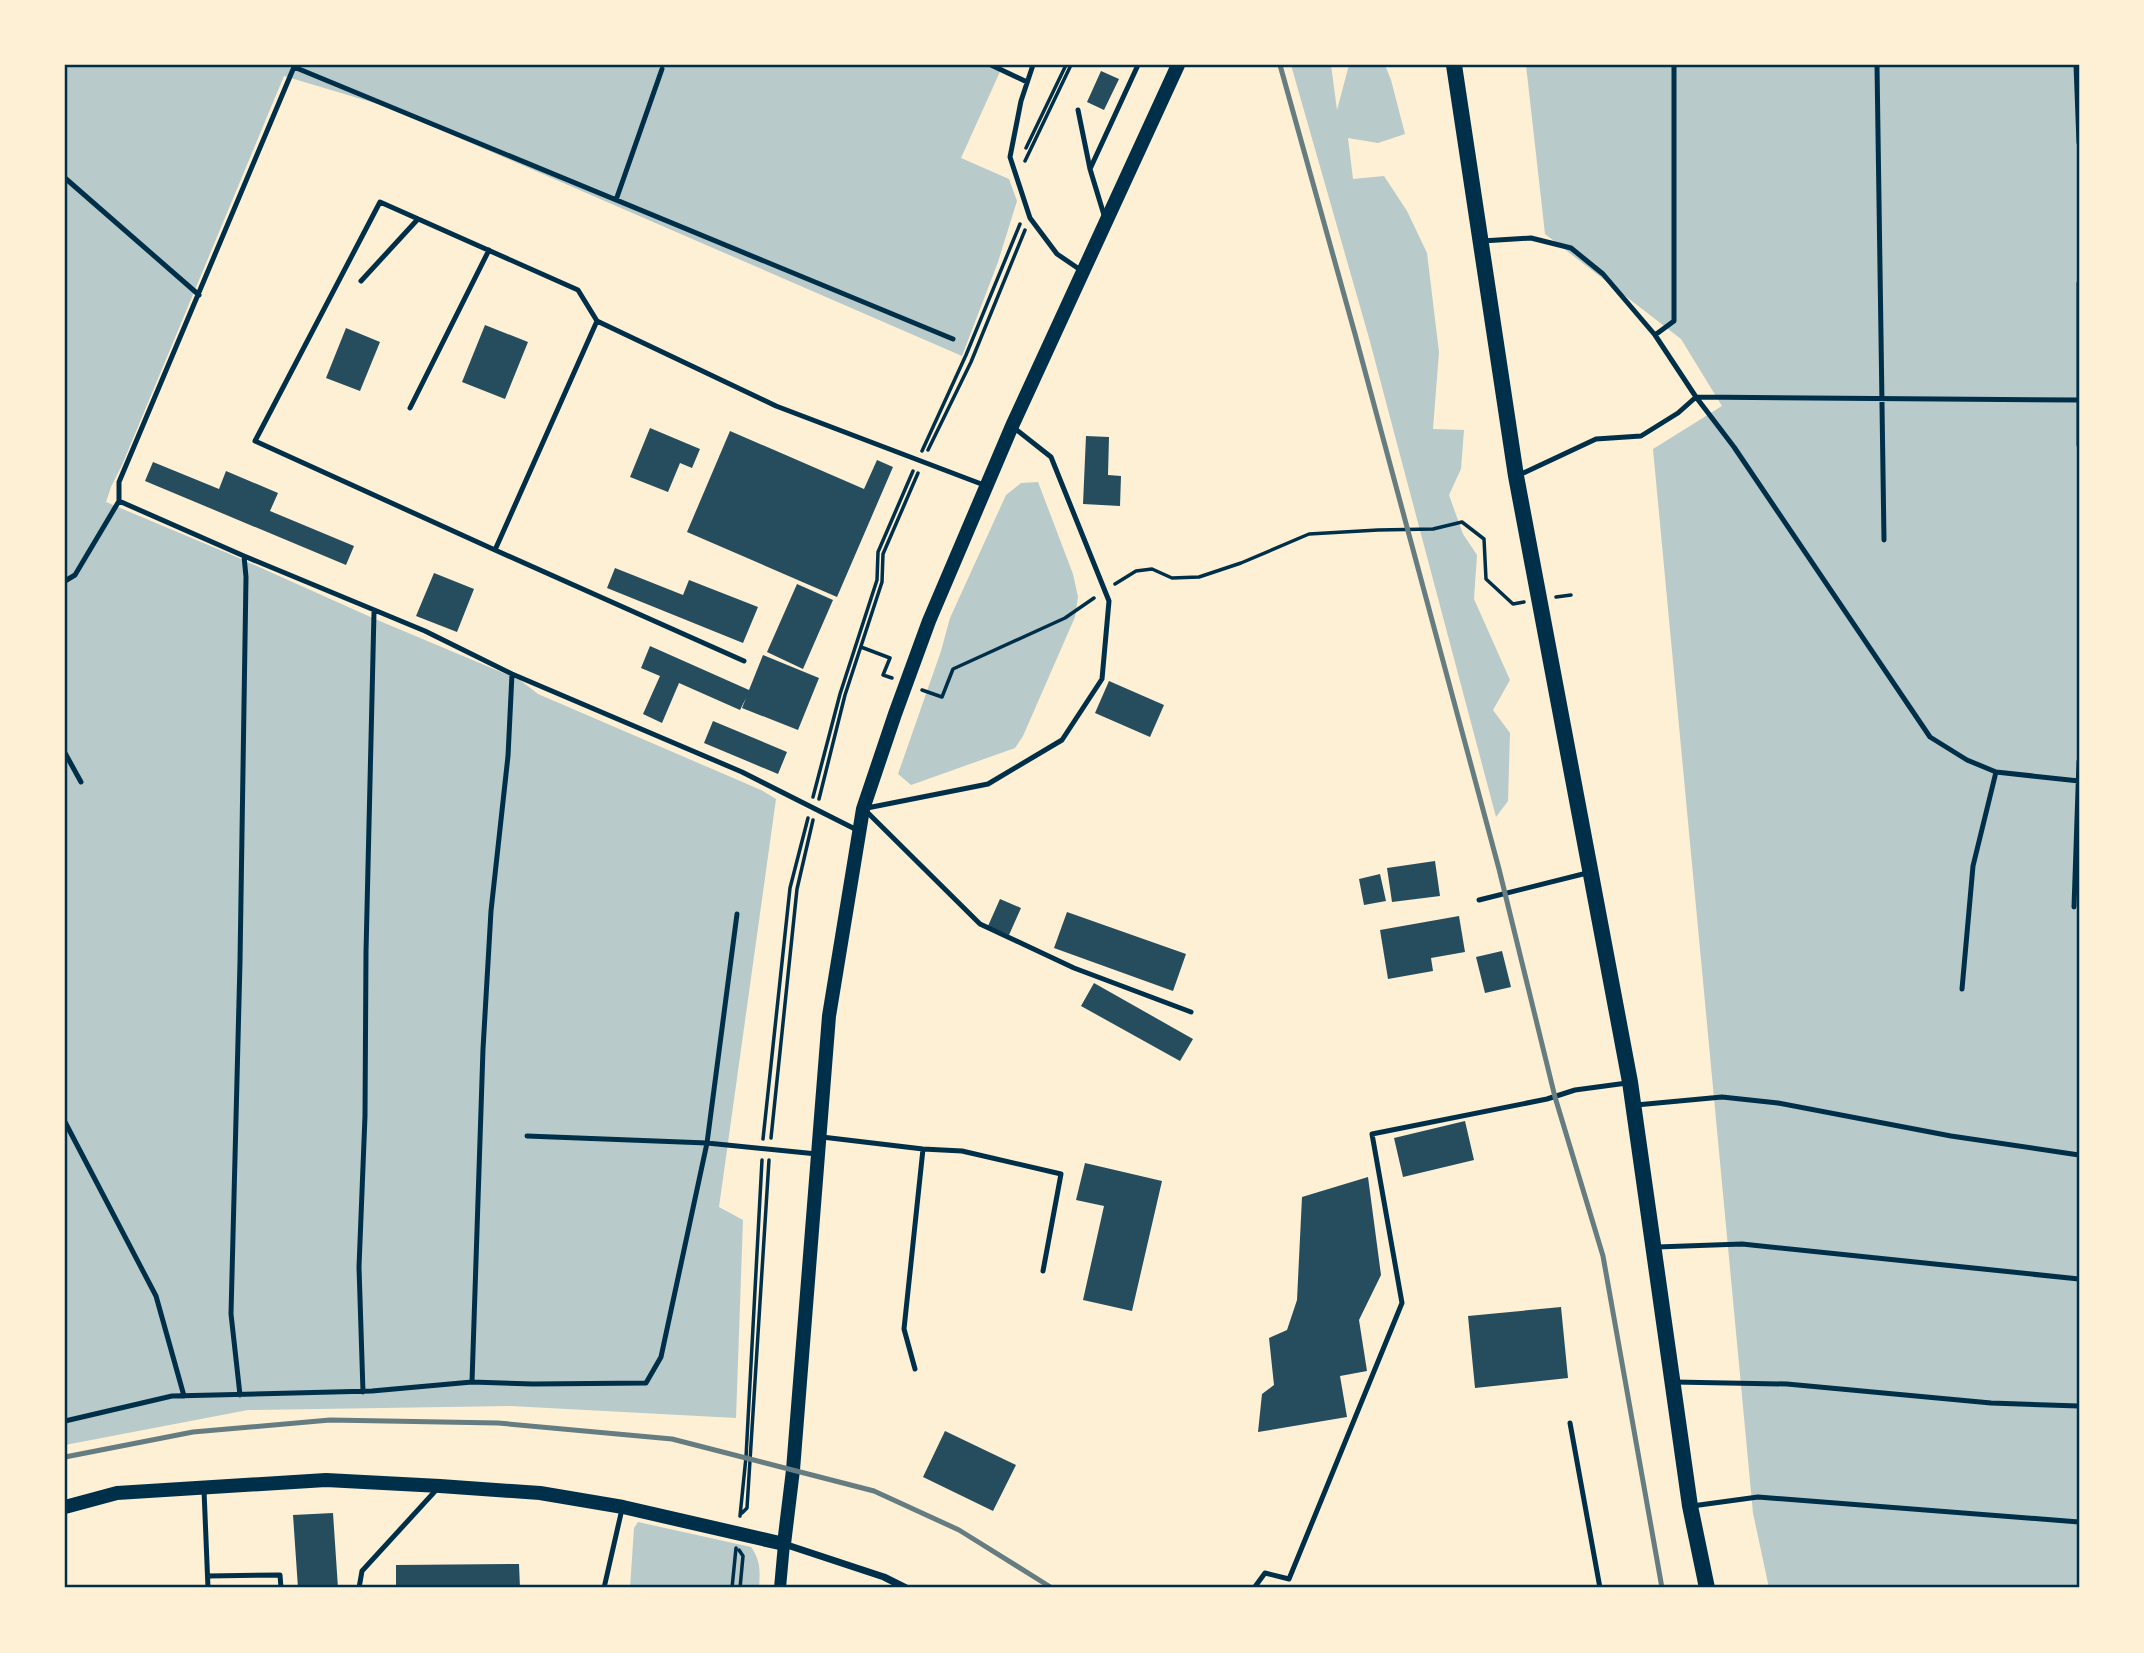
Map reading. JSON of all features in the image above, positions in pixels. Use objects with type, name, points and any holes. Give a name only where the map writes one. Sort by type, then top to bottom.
[{"type":"main road","points":[[65,1507],[117,1493],[326,1480],[540,1493],[623,1507],[783,1544],[793,1469],[830,1016],[863,809],[929,621],[1012,426],[1178,65]]},
{"type":"main road","points":[[1454,65],[1516,476],[1630,1082],[1690,1506],[1707,1588]]},
{"type":"street","points":[[780,1588],[783,1544],[884,1577],[906,1588]]},
{"type":"lane","points":[[991,65],[1027,82]]},
{"type":"lane","points":[[1033,65],[1021,101],[1010,158],[1030,218],[1057,254],[1084,271]]},
{"type":"lane","points":[[1090,169],[1138,65]]},
{"type":"lane","points":[[1655,335],[1674,321],[1674,65]]},
{"type":"lane","points":[[1877,65],[1884,540]]},
{"type":"lane","points":[[2076,65],[2079,143]]},
{"type":"lane","points":[[65,581],[75,575],[119,501],[119,482],[294,66],[953,339]]},
{"type":"lane","points":[[616,200],[662,69]]},
{"type":"lane","points":[[1078,110],[1090,169],[1107,223]]},
{"type":"lane","points":[[65,178],[199,295]]},
{"type":"lane","points":[[744,661],[255,441],[380,202],[578,290],[597,321],[776,406],[987,486]]},
{"type":"lane","points":[[361,281],[418,219]]},
{"type":"lane","points":[[1481,241],[1531,238],[1572,248],[1603,274],[1655,335],[1930,737],[1967,760],[1996,772],[2079,781]]},
{"type":"lane","points":[[410,408],[489,250]]},
{"type":"lane","points":[[2079,283],[2079,445]]},
{"type":"lane","points":[[495,550],[597,321]]},
{"type":"lane","points":[[1516,476],[1596,439],[1641,436],[1678,413],[1696,397],[2079,400]]},
{"type":"lane","points":[[863,809],[988,784],[1062,740],[1102,680],[1109,601],[1051,457],[1012,426]]},
{"type":"lane","points":[[119,501],[374,612],[425,631],[512,674],[760,780],[859,831]]},
{"type":"lane","points":[[240,1395],[231,1314],[240,961],[246,577],[244,556]]},
{"type":"lane","points":[[363,1392],[359,1267],[365,1116],[374,612]]},
{"type":"lane","points":[[472,1382],[482,1063],[489,939],[509,756],[512,674]]},
{"type":"lane","points":[[65,753],[81,782]]},
{"type":"lane","points":[[2074,907],[2079,761]]},
{"type":"lane","points":[[1962,989],[1973,866],[1996,772]]},
{"type":"lane","points":[[863,809],[980,925],[1074,968],[1191,1012]]},
{"type":"lane","points":[[1479,900],[1590,872]]},
{"type":"lane","points":[[65,1421],[172,1396],[363,1392],[472,1382],[646,1383],[661,1357],[707,1143],[737,914]]},
{"type":"lane","points":[[1254,1588],[1265,1573],[1289,1579],[1402,1303],[1372,1135],[1547,1099],[1575,1090],[1630,1082]]},
{"type":"lane","points":[[1633,1106],[1722,1097],[1778,1103],[1951,1136],[2079,1155]]},
{"type":"lane","points":[[65,1122],[156,1296],[184,1396]]},
{"type":"lane","points":[[527,1136],[707,1143],[817,1154]]},
{"type":"lane","points":[[819,1136],[923,1150],[962,1152],[1061,1174],[1043,1271]]},
{"type":"lane","points":[[915,1369],[904,1329],[923,1150]]},
{"type":"lane","points":[[1655,1247],[1742,1244],[2079,1279]]},
{"type":"lane","points":[[1673,1382],[1787,1384],[1991,1403],[2079,1406]]},
{"type":"lane","points":[[1570,1423],[1600,1588]]},
{"type":"lane","points":[[359,1588],[362,1571],[440,1486]]},
{"type":"lane","points":[[204,1487],[208,1588]]},
{"type":"lane","points":[[1690,1506],[1758,1497],[2079,1522]]},
{"type":"lane","points":[[604,1588],[623,1507]]},
{"type":"lane","points":[[208,1588],[208,1576],[280,1575],[281,1588]]},
{"type":"path","points":[[1026,173],[1025,161],[1071,65]]},
{"type":"path","points":[[1105,591],[1136,571],[1153,569],[1172,578],[1199,577],[1241,563],[1309,534],[1433,529],[1462,522],[1484,539],[1486,579],[1513,604]]},
{"type":"path","points":[[860,647],[890,658],[883,674],[942,697],[953,669],[1065,618],[1095,598]]},
{"type":"path","points":[[740,1514],[747,1508]]},
{"type":"path","points":[[732,1588],[736,1547]]},
{"type":"path","points":[[740,1588],[743,1556]]},
{"type":"shaded area","points":[[65,65],[1003,65],[961,158],[1009,179],[1017,201],[998,262],[962,356],[388,107],[284,76],[106,502],[520,680],[538,694],[761,790],[776,799],[719,1207],[743,1220],[736,1418],[511,1406],[248,1410],[65,1445]]},
{"type":"shaded area","points":[[1291,65],[1331,65],[1337,110],[1349,65],[1385,65],[1391,80],[1405,134],[1378,143],[1348,138],[1353,179],[1384,176],[1407,211],[1427,253],[1439,352],[1433,429],[1464,430],[1461,469],[1449,495],[1463,534],[1477,555],[1474,599],[1510,680],[1493,710],[1510,733],[1508,801],[1496,817],[1369,338]]},
{"type":"shaded area","points":[[1526,65],[2079,65],[2079,1588],[1769,1588],[1753,1513],[1653,449],[1722,406],[1681,339],[1545,234]]},
{"type":"shaded area","points":[[1038,482],[1073,574],[1078,597],[1075,617],[1023,736],[1015,748],[911,785],[898,774],[950,618],[1006,495],[1021,483]]},
{"type":"shaded area","points":[[638,1522],[751,1547],[760,1572],[759,1588],[630,1588],[634,1528]]},
{"type":"building","points":[[1101,71],[1119,79],[1104,110],[1087,102]]},
{"type":"building","points":[[485,325],[528,342],[505,399],[462,382]]},
{"type":"building","points":[[346,328],[380,342],[360,391],[326,378]]},
{"type":"building","points":[[650,428],[700,449],[692,468],[680,463],[668,492],[630,477]]},
{"type":"building","points":[[730,431],[864,489],[877,460],[893,467],[837,597],[687,532]]},
{"type":"building","points":[[1086,436],[1109,437],[1108,475],[1121,476],[1120,506],[1083,504]]},
{"type":"building","points":[[153,462],[219,489],[226,471],[278,493],[270,511],[354,546],[346,565],[145,481]]},
{"type":"building","points":[[615,568],[683,595],[689,580],[758,607],[743,643],[607,588]]},
{"type":"building","points":[[434,573],[474,589],[457,632],[416,616]]},
{"type":"building","points":[[797,584],[833,600],[803,669],[767,652]]},
{"type":"building","points":[[650,646],[749,690],[763,655],[819,678],[798,730],[742,708],[746,698],[740,710],[679,683],[662,723],[643,714],[660,676],[641,668]]},
{"type":"building","points":[[1109,681],[1164,705],[1150,737],[1095,713]]},
{"type":"building","points":[[713,721],[787,752],[778,774],[704,743]]},
{"type":"building","points":[[1435,861],[1440,896],[1392,902],[1387,868]]},
{"type":"building","points":[[1380,874],[1386,901],[1364,905],[1359,879]]},
{"type":"building","points":[[1000,899],[1021,908],[1009,935],[988,926]]},
{"type":"building","points":[[1067,912],[1186,954],[1173,991],[1054,948]]},
{"type":"building","points":[[1459,916],[1465,952],[1431,958],[1433,971],[1388,979],[1380,930]]},
{"type":"building","points":[[1502,951],[1511,987],[1485,993],[1476,957]]},
{"type":"building","points":[[1094,983],[1193,1039],[1180,1061],[1081,1006]]},
{"type":"building","points":[[1465,1121],[1474,1160],[1403,1177],[1394,1138]]},
{"type":"building","points":[[1085,1163],[1162,1181],[1132,1311],[1083,1300],[1104,1206],[1076,1200]]},
{"type":"building","points":[[1368,1177],[1381,1275],[1359,1320],[1367,1371],[1340,1376],[1347,1417],[1258,1432],[1262,1394],[1274,1385],[1269,1338],[1287,1330],[1297,1300],[1302,1197]]},
{"type":"building","points":[[1561,1307],[1568,1378],[1475,1388],[1468,1316]]},
{"type":"building","points":[[945,1431],[1016,1465],[993,1511],[923,1477]]},
{"type":"building","points":[[333,1513],[338,1588],[298,1588],[293,1515]]},
{"type":"building","points":[[519,1564],[520,1588],[396,1588],[396,1565]]},
{"type":"railway","points":[[1280,65],[1499,869],[1555,1097],[1603,1256],[1662,1588]]},
{"type":"railway","points":[[65,1457],[193,1432],[330,1420],[498,1423],[672,1439],[874,1491],[959,1530],[1052,1588]]}]
